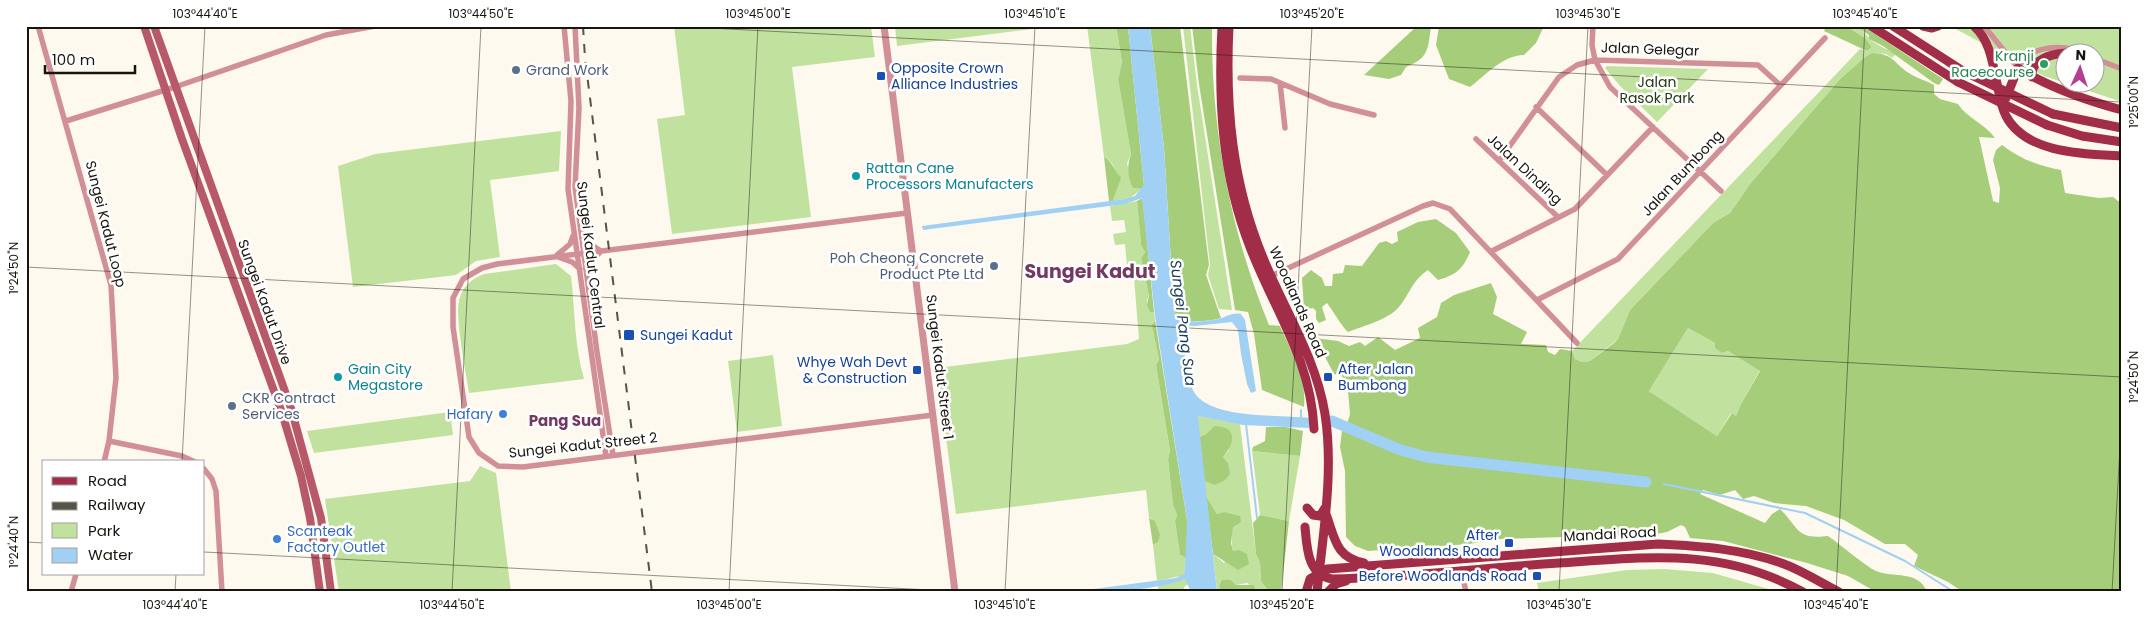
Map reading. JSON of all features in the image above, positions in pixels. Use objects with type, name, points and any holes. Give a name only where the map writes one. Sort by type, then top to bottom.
[{"type":"main road","name":"Sungei Kadut Drive","points":[[144,26],[282,413],[301,476],[310,518],[320,592]]},
{"type":"main road","name":"Sungei Kadut Drive","points":[[154,26],[291,408],[321,518],[331,592]]},
{"type":"main road","name":"Woodlands Road","points":[[1222,26],[1220,92],[1222,128],[1232,190],[1250,248],[1299,353],[1308,382],[1314,416],[1314,429]]},
{"type":"main road","name":"Woodlands Road","points":[[1229,26],[1228,92],[1232,145],[1240,188],[1251,227],[1271,276],[1306,350],[1325,415],[1325,510],[1317,592]]},
{"type":"main road","points":[[1871,26],[1958,82],[2047,125],[2082,136],[2122,142]]},
{"type":"main road","points":[[1893,26],[1962,71],[2053,114],[2122,128]]},
{"type":"main road","points":[[1923,26],[1932,28],[1938,26]]},
{"type":"main road","points":[[1974,26],[1987,43],[2006,116],[2016,129],[2031,140],[2088,154],[2122,156]]},
{"type":"main road","points":[[2032,77],[2034,66],[2041,59],[2056,54]]},
{"type":"main road","points":[[2006,116],[2006,98],[2018,68],[2032,77],[2064,92],[2122,110]]},
{"type":"main road","points":[[1307,508],[1312,515],[1320,516],[1325,510]]},
{"type":"main road","points":[[1325,510],[1335,540],[1344,556],[1355,561],[1374,565]]},
{"type":"main road","points":[[1305,527],[1308,555],[1312,566],[1320,573],[1332,579],[1361,578]]},
{"type":"main road","name":"Mandai Road","points":[[1320,573],[1327,569],[1658,544],[1709,546],[1785,564],[1839,592]]},
{"type":"main road","points":[[1572,550],[1582,554],[1584,561]]},
{"type":"main road","name":"Mandai Road","points":[[1361,578],[1461,569],[1671,556],[1745,566],[1778,578],[1803,592]]},
{"type":"main road","points":[[1306,592],[1310,579],[1320,573]]},
{"type":"main road","points":[[1323,592],[1336,584],[1361,578]]},
{"type":"main road","points":[[1328,592],[1336,584]]},
{"type":"street","name":"Sungei Kadut Loop","points":[[38,26],[111,285],[116,378],[109,441],[104,460]]},
{"type":"street","points":[[66,121],[175,87],[326,34],[374,26]]},
{"type":"street","name":"Sungei Kadut Central","points":[[564,26],[571,101],[568,188],[574,235],[583,268],[613,455]]},
{"type":"street","name":"Sungei Kadut Central","points":[[575,26],[579,108],[575,180],[582,233],[580,253]]},
{"type":"street","name":"Sungei Kadut Street 1","points":[[884,26],[956,592]]},
{"type":"street","points":[[1593,26],[1592,45],[1595,60],[1610,87],[1721,191]]},
{"type":"street","points":[[1984,26],[2018,68],[2025,57],[2046,48],[2056,48]]},
{"type":"street","name":"Jalan Bumbong","points":[[1538,300],[1618,259],[1826,38]]},
{"type":"street","name":"Jalan Gelegar","points":[[1499,161],[1559,77],[1577,65],[1595,60],[1758,65],[1780,85]]},
{"type":"street","points":[[2106,63],[2122,69]]},
{"type":"street","points":[[1227,66],[1240,78],[1267,78],[1330,104],[1374,115]]},
{"type":"street","points":[[1228,92],[1240,78]]},
{"type":"street","points":[[1280,83],[1285,128]]},
{"type":"street","points":[[1536,107],[1607,175]]},
{"type":"street","points":[[1492,251],[1574,209],[1653,128]]},
{"type":"street","name":"Jalan Dinding","points":[[1476,139],[1558,217]]},
{"type":"street","points":[[1271,276],[1433,203],[1450,209],[1492,251],[1577,343]]},
{"type":"street","name":"Sungei Kadut Street 2","points":[[907,213],[580,253],[482,268],[464,279],[454,298],[453,327],[469,437],[479,453],[498,466],[523,467],[933,415]]},
{"type":"street","points":[[574,235],[570,244],[556,257],[583,268],[600,251],[590,244],[582,233]]},
{"type":"street","name":"Sungei Kadut Central","points":[[583,268],[606,456]]},
{"type":"street","points":[[109,441],[182,456],[191,460]]},
{"type":"street","points":[[205,470],[212,479],[216,491],[222,592]]},
{"type":"street","points":[[1461,569],[1466,592]]},
{"type":"street","points":[[71,592],[75,576]]},
{"type":"green space","points":[[674,26],[871,26],[875,57],[792,67],[811,217],[672,234],[657,119],[685,115]]},
{"type":"green space","points":[[895,26],[1055,26],[897,46]]},
{"type":"green space","points":[[1087,26],[1116,26],[1122,64],[1118,79],[1131,154],[1127,163],[1133,188],[1142,189],[1130,198],[1113,201],[1116,176],[1113,165],[1104,157]]},
{"type":"green space","points":[[1116,26],[1128,26],[1144,185],[1142,189],[1133,188],[1129,175],[1128,167],[1131,154],[1118,79],[1122,63]]},
{"type":"green space","points":[[1150,26],[1180,26],[1209,265],[1206,275],[1221,318],[1200,321],[1178,320],[1174,311],[1164,148]]},
{"type":"green space","points":[[1183,26],[1190,26],[1197,85],[1232,310],[1219,309],[1208,275],[1210,265]]},
{"type":"green space","points":[[1192,26],[1212,26],[1215,102],[1219,140],[1234,216],[1255,289],[1269,325],[1280,326],[1301,375],[1304,407],[1262,390],[1254,334],[1248,312],[1235,310],[1199,84]]},
{"type":"green space","points":[[1417,26],[1431,26],[1428,47],[1419,60],[1406,67],[1401,75],[1389,79],[1364,75]]},
{"type":"green space","points":[[1439,26],[1544,26],[1536,43],[1524,55],[1509,58],[1502,62],[1470,87],[1449,79],[1436,45]]},
{"type":"green space","points":[[1826,26],[1846,26],[1865,38],[1872,47],[1867,51],[1824,31]]},
{"type":"green space","points":[[1846,26],[1862,30],[1873,42],[1896,54],[1892,58],[1886,54],[1872,53],[1840,79],[1750,184],[1730,213],[1713,223],[1630,310],[1618,339],[1590,361],[1582,362],[1575,359],[1572,351],[1860,49],[1867,51],[1872,47],[1865,38]]},
{"type":"green space","points":[[1855,26],[1863,26],[1943,79],[1939,85],[1934,83],[1883,46],[1869,39],[1869,35]]},
{"type":"green space","name":"Kranji Racecourse","points":[[1950,26],[2122,26],[2122,102],[2092,92],[2106,92],[2106,42],[2056,42],[2056,80],[2044,76]]},
{"type":"green space","points":[[1872,53],[1886,55],[1912,75],[1934,85],[1934,94],[1940,99],[1958,104],[1991,133],[1995,138],[1979,137],[1993,201],[1999,203],[2000,188],[1993,160],[1996,150],[2002,145],[2030,161],[2061,170],[2065,193],[2099,198],[2113,197],[2122,204],[2122,592],[1963,592],[1948,582],[1914,566],[1918,555],[1905,544],[1885,544],[1844,520],[1806,506],[1774,503],[1754,496],[1743,499],[1735,490],[1720,495],[1703,490],[1700,494],[1765,523],[1772,514],[1780,509],[1803,534],[1817,537],[1828,536],[1876,571],[1918,580],[1927,592],[1876,592],[1848,576],[1807,563],[1723,541],[1690,538],[1685,527],[1681,525],[1667,532],[1656,534],[1501,539],[1469,544],[1368,551],[1355,546],[1346,537],[1345,471],[1340,447],[1342,430],[1350,414],[1348,391],[1342,376],[1334,374],[1315,338],[1338,341],[1349,346],[1360,342],[1365,346],[1378,337],[1395,350],[1420,338],[1418,328],[1437,317],[1441,303],[1454,295],[1491,283],[1497,297],[1493,314],[1527,332],[1521,344],[1546,345],[1548,352],[1555,355],[1560,349],[1572,351],[1575,359],[1582,362],[1590,361],[1618,339],[1630,310],[1713,223],[1730,213],[1750,184],[1840,79]],"holes":[[[1688,328],[1715,343],[1715,348],[1722,353],[1728,351],[1760,371],[1736,416],[1732,413],[1717,436],[1649,391]]]},
{"type":"green space","name":"Jalan Rasok Park","points":[[1607,66],[1708,69],[1657,122],[1620,86],[1605,68]]},
{"type":"green space","points":[[561,131],[559,171],[490,180],[500,257],[476,261],[456,275],[353,287],[338,166],[375,154]]},
{"type":"green space","points":[[1104,157],[1121,177],[1113,201],[1109,201]]},
{"type":"green space","points":[[1142,198],[1154,312],[1150,312],[1147,305],[1149,296],[1141,258],[1145,252],[1141,245],[1137,201]]},
{"type":"green space","points":[[1137,201],[1141,245],[1145,252],[1141,258],[1149,296],[1147,301],[1150,312],[1154,312],[1155,320],[1153,322],[1159,359],[1156,365],[1170,451],[1168,459],[1173,505],[1177,515],[1175,521],[1180,555],[1187,558],[1184,574],[1157,581],[1153,545],[1158,542],[1152,519],[1149,518],[1146,490],[956,514],[937,368],[1127,344],[1139,339],[1133,266],[1127,266],[1125,244],[1115,245],[1113,234],[1126,232],[1124,220],[1112,221],[1110,206]]},
{"type":"green space","points":[[1436,219],[1456,233],[1470,252],[1462,267],[1450,276],[1438,280],[1428,270],[1416,281],[1402,303],[1391,314],[1348,332],[1327,303],[1322,307],[1326,320],[1319,323],[1316,319],[1316,311],[1313,308],[1304,310],[1302,278],[1311,270],[1322,278],[1325,286],[1332,286],[1333,274],[1343,273],[1345,265],[1362,266],[1379,243],[1386,241],[1392,244],[1398,241],[1397,232],[1418,222]]},
{"type":"green space","points":[[556,264],[571,276],[577,340],[584,379],[469,393],[458,320],[460,296],[465,288],[475,278],[484,274]]},
{"type":"green space","points":[[1155,320],[1187,520],[1187,558],[1180,555],[1175,521],[1177,515],[1173,505],[1168,459],[1170,451],[1156,365],[1159,359],[1152,325]]},
{"type":"green space","points":[[1688,328],[1715,343],[1722,353],[1728,351],[1760,370],[1736,416],[1731,413],[1717,436],[1649,391]]},
{"type":"green space","points":[[773,355],[782,426],[737,432],[728,361]]},
{"type":"green space","points":[[450,412],[453,435],[314,453],[307,431]]},
{"type":"green space","points":[[1198,416],[1240,424],[1256,554],[1260,563],[1261,581],[1269,592],[1252,592],[1255,590],[1247,583],[1236,585],[1231,580],[1223,580],[1219,586],[1221,592],[1217,592],[1213,554],[1224,563],[1233,551],[1232,524],[1230,515],[1224,512],[1217,514],[1206,496],[1204,481],[1216,485],[1223,457],[1229,450],[1214,426],[1206,434],[1199,437]]},
{"type":"green space","points":[[1214,426],[1227,429],[1232,436],[1230,446],[1223,457],[1228,463],[1230,474],[1225,480],[1215,485],[1204,481],[1199,437],[1206,434]]},
{"type":"green space","points":[[1266,427],[1286,427],[1303,431],[1300,456],[1252,451],[1253,447],[1265,441]]},
{"type":"green space","points":[[1252,451],[1300,456],[1289,521],[1260,515]]},
{"type":"green space","points":[[480,466],[496,473],[511,592],[339,592],[325,499],[470,481]]},
{"type":"green space","points":[[1206,496],[1217,514],[1224,512],[1240,516],[1241,522],[1233,527],[1231,543],[1233,551],[1239,550],[1247,554],[1249,564],[1238,570],[1213,554]]},
{"type":"green space","points":[[1260,515],[1289,521],[1281,592],[1269,592],[1261,581],[1253,523]]},
{"type":"green space","points":[[1149,518],[1155,521],[1160,535],[1158,542],[1153,545]]},
{"type":"green space","points":[[1665,569],[1713,573],[1779,592],[1539,592],[1537,583],[1627,570]]},
{"type":"green space","points":[[1185,579],[1188,584],[1184,587],[1184,592],[1134,592],[1158,589],[1158,585]]},
{"type":"green space","points":[[1222,580],[1231,580],[1236,585],[1254,585],[1255,590],[1221,592],[1219,586]]},
{"type":"water","name":"Sungei Pang Sua","points":[[1128,26],[1150,26],[1164,148],[1174,311],[1178,320],[1183,321],[1208,321],[1232,314],[1241,314],[1245,320],[1256,391],[1251,393],[1247,384],[1238,330],[1232,322],[1195,326],[1180,325],[1187,370],[1194,392],[1203,401],[1230,411],[1309,418],[1309,428],[1243,425],[1198,416],[1217,592],[1191,592],[1185,579],[1145,588],[1071,592],[1176,578],[1184,574],[1187,520],[1155,316],[1142,198],[1125,204],[923,230],[922,226],[1125,199],[1135,196],[1144,185]]},
{"type":"waterway","points":[[1301,410],[1301,417]]},
{"type":"waterway","points":[[1332,421],[1398,449],[1426,457],[1646,482]]},
{"type":"waterway","points":[[1246,424],[1257,518]]},
{"type":"waterway","points":[[1664,484],[1805,513],[1905,561],[1954,592]]},
{"type":"railway","points":[[583,26],[585,58],[652,592]]},
{"type":"place","name":"Kranji Racecourse","points":[[2044,64]]},
{"type":"place","name":"Grand Work","points":[[516,70]]},
{"type":"place","name":"Opposite Crown Alliance Industries","points":[[881,76]]},
{"type":"place","name":"Rattan Cane Processors Manufacters","points":[[856,176]]},
{"type":"place","name":"Poh Cheong Concrete Product Pte Ltd","points":[[994,266]]},
{"type":"place","name":"Sungei Kadut","points":[[629,335]]},
{"type":"place","name":"Whye Wah Devt & Construction","points":[[917,370]]},
{"type":"place","name":"Gain City Megastore","points":[[338,377]]},
{"type":"place","name":"After Jalan Bumbong","points":[[1328,377]]},
{"type":"place","name":"CKR Contract Services","points":[[232,406]]},
{"type":"place","name":"Hafary","points":[[503,414]]},
{"type":"place","name":"Scanteak Factory Outlet","points":[[277,539]]},
{"type":"place","name":"After Woodlands Road","points":[[1509,543]]},
{"type":"place","name":"Before Woodlands Road","points":[[1537,576]]},
{"type":"district","name":"Sungei Kadut","points":[[1090,271]]},
{"type":"district","name":"Pang Sua","points":[[565,421]]}]
